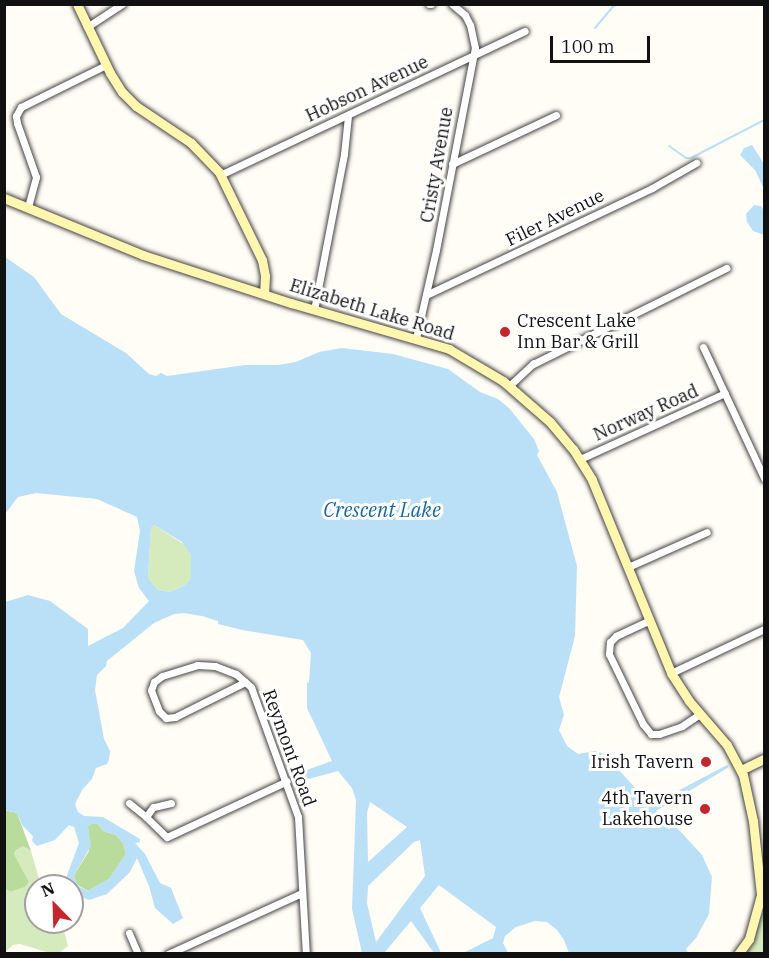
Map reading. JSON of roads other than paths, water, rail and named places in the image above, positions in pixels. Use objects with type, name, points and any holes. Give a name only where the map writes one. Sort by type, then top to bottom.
[{"type":"street","points":[[77,4],[118,87],[130,101],[194,145],[220,175],[262,260],[266,280],[264,294]]},
{"type":"street","points":[[87,27],[122,4]]},
{"type":"street","name":"Cristy Avenue","points":[[416,338],[474,56],[475,40],[470,25],[465,15],[452,4]]},
{"type":"street","name":"Hobson Avenue","points":[[220,175],[525,31]]},
{"type":"street","points":[[27,207],[36,177],[17,123],[16,116],[21,107],[106,65]]},
{"type":"street","points":[[314,310],[344,154],[348,115]]},
{"type":"street","points":[[452,164],[556,115]]},
{"type":"street","name":"Filer Avenue","points":[[426,295],[652,188],[696,163]]},
{"type":"street","name":"Elizabeth Lake Road","points":[[4,198],[117,245],[314,310],[416,338],[459,354],[509,386],[549,422],[580,459],[603,504],[648,621],[671,673],[700,714],[724,741],[741,770],[753,821],[762,877],[756,918],[749,939],[738,954]]},
{"type":"street","points":[[509,386],[533,364],[726,268]]},
{"type":"street","points":[[703,346],[765,478]]},
{"type":"street","name":"Norway Road","points":[[580,459],[725,393]]},
{"type":"street","points":[[627,567],[707,532]]},
{"type":"street","points":[[648,621],[616,636],[609,642],[609,654],[643,724],[651,734],[659,734],[682,726],[700,714]]},
{"type":"street","points":[[671,673],[765,629]]},
{"type":"street","name":"Reymont Road","points":[[245,682],[175,717],[166,718],[158,708],[151,690],[154,682],[180,668],[197,665],[216,666],[236,674],[245,682],[258,702],[298,817],[306,954]]},
{"type":"street","points":[[741,770],[765,759]]},
{"type":"street","points":[[129,803],[166,837],[287,781]]},
{"type":"street","points":[[147,818],[153,807],[171,803]]},
{"type":"street","points":[[168,954],[302,893]]},
{"type":"street","points":[[129,933],[138,954]]},
{"type":"water","points":[[752,145],[764,164],[764,189],[755,170],[740,155],[744,148]]},
{"type":"water","points":[[754,205],[761,206],[764,211],[764,235],[753,231],[747,222],[746,214]]},
{"type":"water","name":"Crescent Lake","points":[[5,257],[34,277],[61,314],[126,353],[149,374],[156,376],[161,373],[167,376],[245,365],[278,365],[296,362],[319,352],[342,348],[393,354],[448,369],[480,392],[498,399],[509,408],[534,439],[539,451],[537,455],[557,492],[577,566],[575,636],[559,697],[564,715],[559,730],[567,746],[578,754],[595,751],[604,754],[651,805],[727,765],[729,767],[656,811],[680,831],[702,855],[712,877],[709,914],[696,938],[686,949],[688,953],[569,953],[557,930],[547,922],[535,921],[516,927],[505,936],[503,943],[508,953],[463,953],[493,938],[496,927],[439,885],[420,908],[441,953],[434,953],[411,921],[384,953],[362,953],[352,909],[356,800],[352,788],[338,771],[305,780],[301,772],[332,761],[307,708],[307,683],[309,682],[311,653],[303,640],[242,630],[218,624],[218,621],[202,616],[184,613],[174,614],[154,623],[107,661],[106,666],[97,675],[95,690],[104,739],[110,751],[109,760],[107,764],[96,768],[92,779],[82,790],[75,804],[78,812],[84,816],[103,817],[140,839],[140,842],[135,843],[145,854],[160,883],[171,888],[183,918],[173,924],[155,908],[149,886],[137,858],[130,872],[107,894],[89,900],[84,898],[84,889],[88,891],[109,879],[126,854],[123,843],[116,835],[103,831],[98,824],[91,824],[88,827],[91,846],[75,874],[67,874],[79,843],[74,827],[69,825],[55,840],[37,846],[32,841],[33,836],[22,825],[17,813],[5,810],[5,602],[28,595],[50,601],[88,629],[88,646],[123,628],[149,601],[139,588],[134,571],[140,531],[137,517],[97,499],[36,493],[18,497],[5,514]],"holes":[[[154,525],[182,542],[191,555],[191,578],[185,585],[170,592],[158,590],[148,578],[151,527]],[[370,802],[407,827],[368,862],[367,813]],[[420,840],[425,876],[376,942],[367,903],[368,886],[414,842]]]},
{"type":"waterway","points":[[595,28],[615,4]]},
{"type":"waterway","points":[[669,146],[686,158],[691,158],[764,120]]},
{"type":"place","name":"Crescent Lake Inn Bar & Grill","points":[[505,332]]},
{"type":"place","name":"Irish Tavern","points":[[706,762]]},
{"type":"place","name":"4th Tavern Lakehouse","points":[[705,809]]}]
